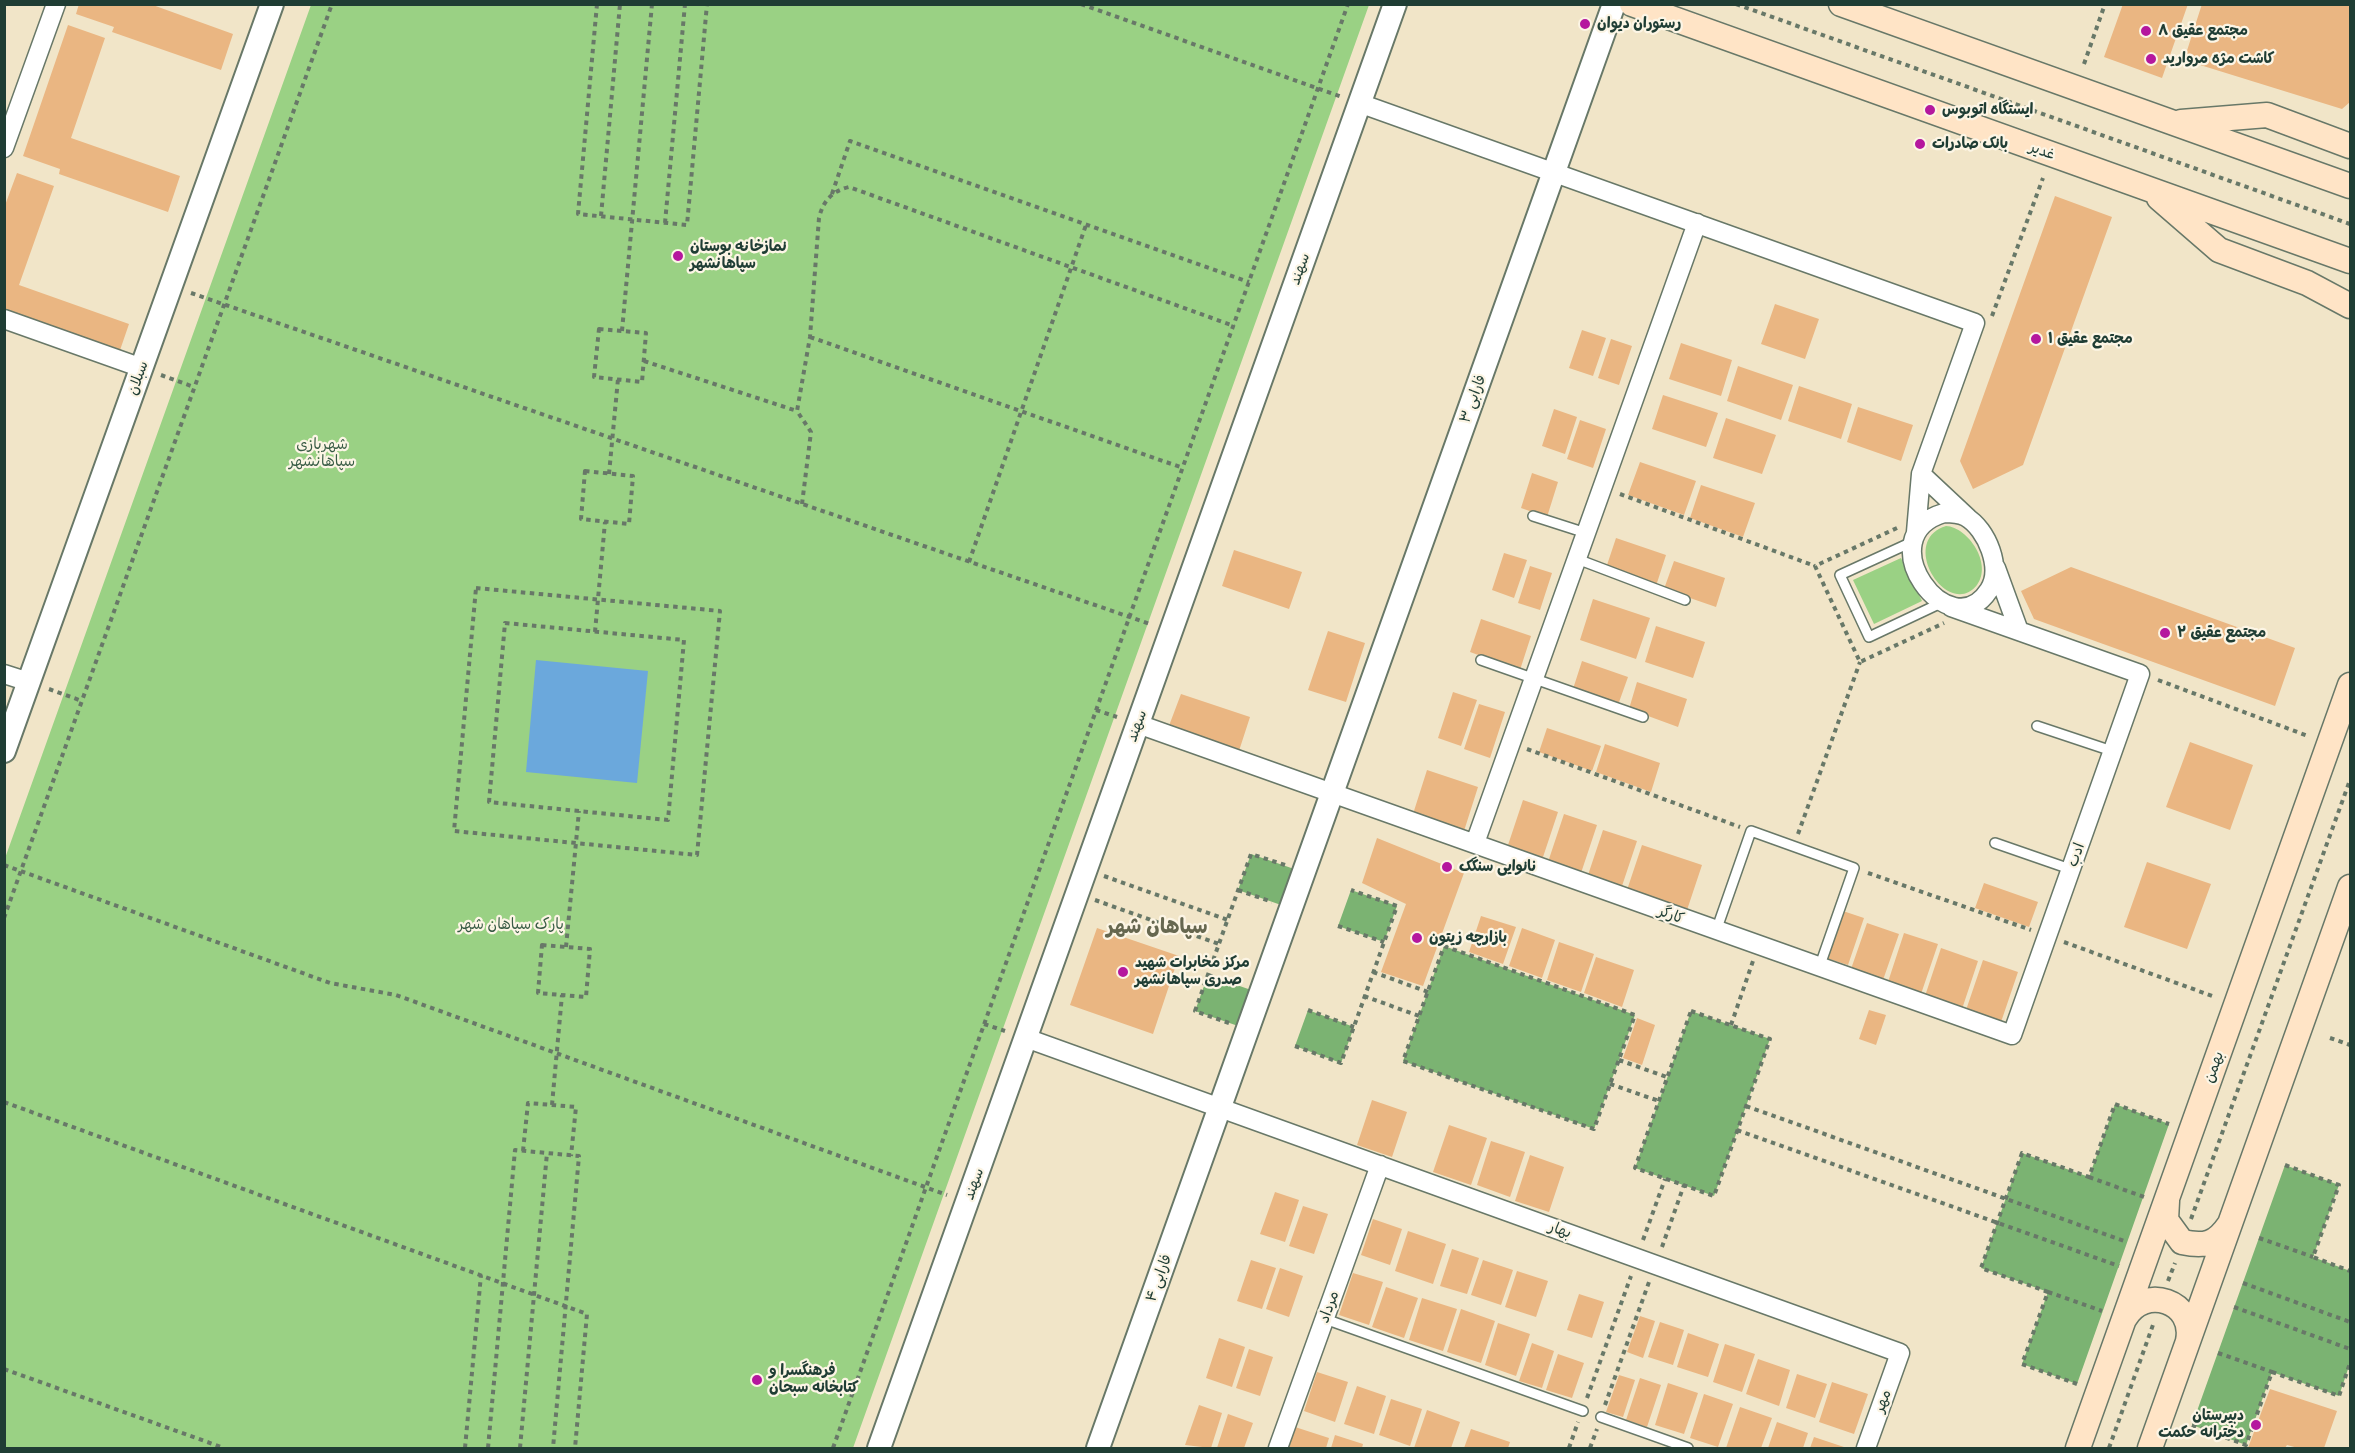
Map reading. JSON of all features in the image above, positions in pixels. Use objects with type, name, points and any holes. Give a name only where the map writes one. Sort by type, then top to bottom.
[{"type":"main road","name":"غدیر","points":[[1632,4],[2350,261]]},
{"type":"main road","points":[[1841,4],[2350,186]]},
{"type":"main road","points":[[2172,123],[2267,116],[2350,146]]},
{"type":"main road","points":[[2148,189],[2219,250],[2317,288],[2350,306]]},
{"type":"main road","name":"بهمن","points":[[2078,1449],[2113,1317],[2155,1198],[2350,685]]},
{"type":"main road","points":[[2150,1449],[2350,887]]},
{"type":"main road","points":[[2155,1198],[2166,1220],[2182,1242],[2207,1245],[2216,1240],[2231,1222]]},
{"type":"main road","points":[[2113,1317],[2146,1300],[2162,1299],[2178,1306],[2185,1314],[2190,1324],[2187,1346]]},
{"type":"street","points":[[4,148],[56,4]]},
{"type":"street","name":"سبلان","points":[[4,751],[272,4]]},
{"type":"street","name":"سهند","points":[[879,1449],[1395,4]]},
{"type":"street","name":"فارابی ۳","points":[[1220,1108],[1614,4]]},
{"type":"street","points":[[1359,103],[1975,323],[1921,474],[1912,554],[1922,579],[1931,596],[1946,605],[2140,674]]},
{"type":"street","points":[[1475,843],[1697,223]]},
{"type":"street","points":[[4,319],[142,368]]},
{"type":"street","points":[[1921,474],[1976,524],[1995,566],[2019,631]]},
{"type":"street","points":[[1914,537],[1933,516],[1944,513],[1966,517],[1976,524]]},
{"type":"street","points":[[1946,605],[1974,604],[1984,597],[1991,588],[1995,566]]},
{"type":"street","points":[[4,674],[29,682]]},
{"type":"street","name":"ادب","points":[[2012,1035],[2140,674]]},
{"type":"street","name":"کارگر","points":[[1138,724],[2012,1035]]},
{"type":"street","name":"بهار","points":[[1026,1038],[1900,1353]]},
{"type":"street","name":"فارابی ۴","points":[[1098,1449],[1220,1108]]},
{"type":"street","name":"مرداد","points":[[1278,1449],[1380,1165]]},
{"type":"street","name":"مهر","points":[[1866,1449],[1900,1353]]},
{"type":"lane","points":[[1533,516],[1586,533]]},
{"type":"lane","points":[[1914,537],[1840,575],[1869,637],[1946,605]]},
{"type":"lane","points":[[1577,559],[1685,600]]},
{"type":"lane","points":[[1481,660],[1643,717]]},
{"type":"lane","points":[[2037,726],[2112,751]]},
{"type":"lane","points":[[1716,931],[1752,831],[1794,846],[1854,868],[1819,968]]},
{"type":"lane","points":[[1995,843],[2070,869]]},
{"type":"lane","points":[[1325,1319],[1583,1410]]},
{"type":"lane","points":[[1601,1417],[1688,1449]]},
{"type":"path","points":[[4,918],[332,4]]},
{"type":"path","points":[[597,4],[578,214],[687,225],[707,4]]},
{"type":"path","points":[[601,216],[620,4]]},
{"type":"path","points":[[622,331],[652,4]]},
{"type":"path","points":[[665,222],[685,4]]},
{"type":"path","points":[[1081,4],[1359,103]]},
{"type":"path","points":[[833,1449],[1348,4]]},
{"type":"path","points":[[1736,4],[2350,224]]},
{"type":"path","points":[[2084,64],[2105,4]]},
{"type":"path","points":[[832,195],[850,141],[1249,282]]},
{"type":"path","points":[[1975,323],[1991,318],[2043,178]]},
{"type":"path","points":[[797,411],[810,337],[819,218],[825,202],[832,195],[849,187],[1234,326]]},
{"type":"path","points":[[969,562],[1086,225]]},
{"type":"path","points":[[171,286],[1171,631]]},
{"type":"path","points":[[598,329],[646,333],[644,361],[642,382],[594,377],[598,329]]},
{"type":"path","points":[[810,337],[1183,468]]},
{"type":"path","points":[[644,361],[797,411],[812,432],[801,504]]},
{"type":"path","points":[[142,368],[194,387]]},
{"type":"path","points":[[609,474],[618,379]]},
{"type":"path","points":[[585,471],[633,476],[629,524],[605,522],[581,519],[585,471]]},
{"type":"path","points":[[1602,488],[1815,567],[1860,662],[1794,846]]},
{"type":"path","points":[[595,632],[605,522]]},
{"type":"path","points":[[1815,567],[1904,524],[1914,537]]},
{"type":"path","points":[[476,588],[598,600],[720,611],[697,855],[454,831],[476,588]]},
{"type":"path","points":[[1860,662],[1950,620],[1946,605]]},
{"type":"path","points":[[505,623],[595,632],[684,640],[668,820],[489,802],[505,623]]},
{"type":"path","points":[[2140,674],[2308,736]]},
{"type":"path","points":[[29,682],[82,701]]},
{"type":"path","points":[[1511,744],[1752,831]]},
{"type":"path","points":[[2109,1449],[2350,780]]},
{"type":"path","points":[[566,947],[579,811]]},
{"type":"path","points":[[1232,1024],[1195,1011],[1238,890],[1251,854],[1288,867]]},
{"type":"path","points":[[4,865],[330,983],[396,995],[967,1203]]},
{"type":"path","points":[[1086,869],[1228,920]]},
{"type":"path","points":[[1238,890],[1275,903]]},
{"type":"path","points":[[1295,1046],[1341,1063],[1354,1027],[1397,906],[1351,890]]},
{"type":"path","points":[[1078,893],[1219,944]]},
{"type":"path","points":[[1338,926],[1384,942]]},
{"type":"path","points":[[542,945],[566,947],[590,949],[586,997],[538,993],[542,945]]},
{"type":"path","points":[[1444,946],[1635,1015],[1594,1129],[1403,1061],[1428,992],[1444,946]]},
{"type":"path","points":[[1731,1025],[1758,946]]},
{"type":"path","points":[[1373,972],[1428,992]]},
{"type":"path","points":[[1208,975],[1245,987]]},
{"type":"path","points":[[552,1105],[562,995]]},
{"type":"path","points":[[1364,996],[1419,1016]]},
{"type":"path","points":[[1308,1010],[1354,1027]]},
{"type":"path","points":[[1691,1011],[1731,1025],[1770,1039],[1714,1196],[1635,1168],[1691,1011]]},
{"type":"path","points":[[2330,1038],[2350,1046]]},
{"type":"path","points":[[1619,1060],[1667,1077]]},
{"type":"path","points":[[1610,1084],[1659,1101]]},
{"type":"path","points":[[4,1102],[587,1314],[575,1449]]},
{"type":"path","points":[[523,1151],[528,1103],[576,1107],[571,1155]]},
{"type":"path","points":[[2089,1177],[2115,1104],[2169,1124]]},
{"type":"path","points":[[1746,1106],[2127,1242]]},
{"type":"path","points":[[1737,1130],[2119,1266]]},
{"type":"path","points":[[488,1449],[515,1150],[579,1156],[553,1449]]},
{"type":"path","points":[[520,1449],[547,1153]]},
{"type":"path","points":[[2113,1317],[1981,1268],[2022,1153],[2155,1198]]},
{"type":"path","points":[[2285,1165],[2339,1185],[2313,1257]]},
{"type":"path","points":[[1569,1449],[1665,1179]]},
{"type":"path","points":[[1590,1449],[1683,1185]]},
{"type":"path","points":[[2259,1238],[2350,1271]]},
{"type":"path","points":[[465,1449],[481,1275]]},
{"type":"path","points":[[2243,1283],[2350,1322]]},
{"type":"path","points":[[2048,1292],[2022,1364],[2077,1384]]},
{"type":"path","points":[[2234,1307],[2350,1349]]},
{"type":"path","points":[[2218,1353],[2339,1396],[2350,1363]]},
{"type":"path","points":[[4,1369],[224,1449]]},
{"type":"path","points":[[2192,1425],[2246,1445],[2272,1372]]},
{"type":"green space","name":"پارک سپاهان شهر","points":[[311,5],[1369,5],[853,1448],[5,1448],[4,861]]},
{"type":"green space","points":[[1946,526],[1954,528],[1970,540],[1980,557],[1981,576],[1977,585],[1965,593],[1953,593],[1942,586],[1932,575],[1927,561],[1926,547],[1932,534]]},
{"type":"green space","points":[[1901,558],[1922,601],[1874,624],[1853,580]]},
{"type":"green space","points":[[1251,854],[1297,870],[1284,906],[1238,890]]},
{"type":"green space","points":[[1351,890],[1397,906],[1384,942],[1338,926]]},
{"type":"green space","points":[[1444,946],[1635,1015],[1594,1129],[1403,1061]]},
{"type":"green space","points":[[1208,975],[1254,991],[1241,1027],[1195,1011]]},
{"type":"green space","points":[[1308,1010],[1354,1027],[1341,1063],[1295,1046]]},
{"type":"green space","points":[[1691,1011],[1770,1039],[1714,1196],[1635,1168]]},
{"type":"green space","points":[[2115,1104],[2169,1124],[2077,1384],[2022,1364],[2048,1292],[1981,1268],[2022,1153],[2089,1177]]},
{"type":"green space","points":[[2285,1165],[2339,1185],[2313,1257],[2350,1271],[2350,1363],[2339,1396],[2272,1372],[2246,1445],[2192,1425]]},
{"type":"water","points":[[536,660],[648,671],[637,783],[526,772]]},
{"type":"building","points":[[79,4],[150,4],[233,34],[221,70],[112,32],[114,27],[76,14]]},
{"type":"building","name":"مجتمع عقیق ۸","points":[[2123,4],[2188,4],[2162,78],[2104,57]]},
{"type":"building","points":[[2202,4],[2350,4],[2350,102],[2342,109],[2184,60]]},
{"type":"building","points":[[68,25],[105,38],[71,138],[180,176],[168,212],[59,174],[60,169],[23,156]]},
{"type":"building","points":[[17,173],[54,186],[19,285],[129,324],[118,356],[4,315],[4,208]]},
{"type":"building","name":"مجتمع عقیق ۱","points":[[2055,196],[2112,217],[2023,465],[1973,489],[1960,461]]},
{"type":"building","points":[[1775,304],[1819,319],[1805,359],[1761,344]]},
{"type":"building","points":[[1582,330],[1606,338],[1593,376],[1569,368]]},
{"type":"building","points":[[1611,339],[1632,346],[1619,385],[1598,378]]},
{"type":"building","points":[[1681,343],[1732,360],[1721,396],[1669,379]]},
{"type":"building","points":[[1738,366],[1793,385],[1781,420],[1727,401]]},
{"type":"building","points":[[1799,386],[1852,404],[1841,439],[1788,421]]},
{"type":"building","points":[[1663,395],[1718,413],[1706,447],[1652,429]]},
{"type":"building","points":[[1858,407],[1913,425],[1901,461],[1847,442]]},
{"type":"building","points":[[1554,409],[1577,417],[1565,454],[1542,446]]},
{"type":"building","points":[[1726,418],[1776,435],[1762,474],[1713,458]]},
{"type":"building","points":[[1580,420],[1606,429],[1593,468],[1567,459]]},
{"type":"building","points":[[1640,462],[1696,481],[1684,515],[1628,495]]},
{"type":"building","points":[[1532,473],[1558,482],[1547,517],[1521,508]]},
{"type":"building","points":[[1701,485],[1755,503],[1743,537],[1690,518]]},
{"type":"building","points":[[1616,538],[1666,555],[1656,586],[1606,568]]},
{"type":"building","points":[[1234,550],[1302,572],[1289,609],[1222,586]]},
{"type":"building","points":[[1504,553],[1527,560],[1514,598],[1492,590]]},
{"type":"building","points":[[1674,561],[1725,578],[1716,607],[1664,589]]},
{"type":"building","points":[[1530,566],[1552,573],[1540,610],[1518,603]]},
{"type":"building","name":"مجتمع عقیق ۲","points":[[2071,567],[2295,648],[2275,706],[2034,619],[2021,591]]},
{"type":"building","points":[[1593,599],[1650,618],[1636,659],[1580,640]]},
{"type":"building","points":[[1481,619],[1531,636],[1520,670],[1470,652]]},
{"type":"building","points":[[1656,626],[1705,642],[1693,678],[1645,662]]},
{"type":"building","points":[[1328,631],[1365,643],[1346,702],[1308,690]]},
{"type":"building","points":[[1582,661],[1628,677],[1618,705],[1573,689]]},
{"type":"building","points":[[1637,682],[1687,699],[1678,727],[1629,709]]},
{"type":"building","points":[[1453,692],[1477,700],[1461,746],[1438,738]]},
{"type":"building","points":[[1181,694],[1250,717],[1237,757],[1167,731]]},
{"type":"building","points":[[1479,704],[1505,712],[1490,758],[1464,749]]},
{"type":"building","points":[[1547,728],[1601,746],[1592,771],[1539,752]]},
{"type":"building","points":[[2190,742],[2253,765],[2230,830],[2166,807]]},
{"type":"building","points":[[1605,744],[1660,763],[1651,792],[1596,772]]},
{"type":"building","points":[[1427,770],[1478,787],[1464,831],[1413,814]]},
{"type":"building","points":[[1523,800],[1558,812],[1542,860],[1507,848]]},
{"type":"building","points":[[1564,814],[1597,825],[1581,873],[1548,862]]},
{"type":"building","points":[[1603,830],[1637,841],[1621,889],[1587,878]]},
{"type":"building","name":"بازارچه زیتون","points":[[1377,838],[1464,873],[1423,986],[1381,972],[1406,904],[1362,883]]},
{"type":"building","points":[[1642,845],[1702,865],[1686,913],[1626,893]]},
{"type":"building","points":[[2147,862],[2211,884],[2187,949],[2124,927]]},
{"type":"building","points":[[1984,883],[2038,902],[2029,927],[1975,908]]},
{"type":"building","points":[[1843,911],[1864,918],[1848,965],[1826,958]]},
{"type":"building","points":[[1481,916],[1516,927],[1503,964],[1469,952]]},
{"type":"building","points":[[1867,923],[1899,934],[1883,980],[1851,969]]},
{"type":"building","points":[[1097,928],[1179,956],[1153,1034],[1070,1005]]},
{"type":"building","points":[[1522,928],[1555,940],[1542,978],[1509,966]]},
{"type":"building","points":[[1904,933],[1938,944],[1921,994],[1888,982]]},
{"type":"building","points":[[1559,942],[1594,954],[1581,992],[1547,980]]},
{"type":"building","points":[[1941,948],[1978,961],[1962,1009],[1925,996]]},
{"type":"building","points":[[1596,957],[1634,970],[1622,1007],[1584,993]]},
{"type":"building","points":[[1983,960],[2018,972],[2000,1025],[1965,1013]]},
{"type":"building","points":[[1869,1010],[1886,1015],[1876,1045],[1859,1039]]},
{"type":"building","points":[[1637,1018],[1655,1025],[1642,1065],[1623,1058]]},
{"type":"building","points":[[1372,1100],[1407,1112],[1392,1157],[1357,1145]]},
{"type":"building","points":[[1449,1125],[1487,1138],[1471,1185],[1433,1172]]},
{"type":"building","points":[[1491,1141],[1525,1152],[1510,1197],[1477,1185]]},
{"type":"building","points":[[1530,1155],[1564,1167],[1549,1212],[1515,1201]]},
{"type":"building","points":[[1275,1192],[1299,1200],[1285,1242],[1260,1234]]},
{"type":"building","points":[[1303,1206],[1328,1214],[1314,1254],[1289,1246]]},
{"type":"building","points":[[1373,1219],[1402,1229],[1390,1265],[1361,1255]]},
{"type":"building","points":[[1408,1231],[1446,1244],[1433,1284],[1395,1271]]},
{"type":"building","points":[[1452,1249],[1479,1258],[1467,1294],[1440,1286]]},
{"type":"building","points":[[1251,1260],[1276,1268],[1262,1309],[1237,1301]]},
{"type":"building","points":[[1483,1260],[1513,1270],[1501,1305],[1471,1295]]},
{"type":"building","points":[[1280,1268],[1303,1276],[1289,1317],[1266,1309]]},
{"type":"building","points":[[1517,1271],[1548,1281],[1536,1317],[1505,1307]]},
{"type":"building","points":[[1353,1273],[1383,1282],[1369,1325],[1339,1315]]},
{"type":"building","points":[[1386,1287],[1418,1298],[1404,1338],[1372,1327]]},
{"type":"building","points":[[1579,1294],[1604,1302],[1592,1338],[1567,1330]]},
{"type":"building","points":[[1422,1298],[1457,1309],[1443,1351],[1409,1340]]},
{"type":"building","points":[[1461,1309],[1495,1321],[1481,1363],[1447,1352]]},
{"type":"building","points":[[1640,1316],[1655,1321],[1643,1358],[1627,1352]]},
{"type":"building","points":[[1660,1322],[1684,1330],[1673,1365],[1648,1357]]},
{"type":"building","points":[[1498,1323],[1530,1334],[1516,1376],[1485,1365]]},
{"type":"building","points":[[1688,1333],[1719,1344],[1708,1377],[1677,1367]]},
{"type":"building","points":[[1219,1338],[1245,1347],[1232,1387],[1206,1378]]},
{"type":"building","points":[[1532,1343],[1554,1351],[1542,1388],[1519,1381]]},
{"type":"building","points":[[1725,1344],[1755,1354],[1742,1392],[1713,1382]]},
{"type":"building","points":[[1249,1349],[1273,1357],[1260,1396],[1236,1388]]},
{"type":"building","points":[[1558,1354],[1584,1363],[1572,1398],[1546,1390]]},
{"type":"building","points":[[1758,1359],[1790,1370],[1779,1406],[1746,1394]]},
{"type":"building","points":[[1317,1372],[1348,1382],[1335,1422],[1304,1411]]},
{"type":"building","points":[[1797,1374],[1827,1384],[1815,1418],[1786,1408]]},
{"type":"building","points":[[1619,1375],[1635,1380],[1623,1417],[1606,1412]]},
{"type":"building","points":[[1640,1378],[1661,1385],[1647,1427],[1626,1420]]},
{"type":"building","points":[[1832,1382],[1868,1394],[1854,1434],[1819,1422]]},
{"type":"building","points":[[1668,1383],[1698,1393],[1684,1434],[1655,1425]]},
{"type":"building","points":[[1357,1386],[1386,1396],[1374,1434],[1344,1424]]},
{"type":"building","points":[[2270,1389],[2337,1411],[2324,1448],[2298,1448],[2287,1445],[2285,1448],[2248,1448]]},
{"type":"building","points":[[1704,1394],[1733,1404],[1718,1447],[1690,1438]]},
{"type":"building","points":[[1391,1399],[1422,1409],[1410,1446],[1379,1435]]},
{"type":"building","points":[[1199,1405],[1222,1413],[1211,1448],[1185,1445]]},
{"type":"building","points":[[1740,1407],[1772,1418],[1761,1448],[1726,1448]]},
{"type":"building","points":[[1427,1410],[1460,1422],[1451,1448],[1414,1448]]},
{"type":"building","points":[[1228,1414],[1253,1423],[1244,1448],[1217,1448]]},
{"type":"building","points":[[1777,1422],[1808,1433],[1803,1448],[1768,1448]]},
{"type":"building","points":[[1295,1427],[1329,1438],[1326,1448],[1288,1448]]},
{"type":"building","points":[[1471,1429],[1510,1442],[1508,1448],[1464,1448]]},
{"type":"building","points":[[1335,1435],[1363,1444],[1362,1448],[1331,1448]]},
{"type":"building","points":[[1814,1437],[1847,1448],[1810,1448]]},
{"type":"place","name":"رستوران دیوان","points":[[1585,24]]},
{"type":"place","name":"مجتمع عقیق ۸","points":[[2146,31]]},
{"type":"place","name":"کاشت مژه مروارید","points":[[2151,59]]},
{"type":"place","name":"ایستگاه اتوبوس","points":[[1930,110]]},
{"type":"place","name":"بانک صادرات","points":[[1920,144]]},
{"type":"place","name":"نمازخانه بوستان سپاهانشهر","points":[[678,256]]},
{"type":"place","name":"مجتمع عقیق ۱","points":[[2036,339]]},
{"type":"place","name":"مجتمع عقیق ۲","points":[[2165,633]]},
{"type":"place","name":"نانوایی سنگک","points":[[1447,867]]},
{"type":"place","name":"بازارچه زیتون","points":[[1417,938]]},
{"type":"place","name":"مرکز مخابرات شهید صدری سپاهانشهر","points":[[1123,972]]},
{"type":"place","name":"فرهنگسرا و کتابخانه سبحان","points":[[757,1380]]},
{"type":"place","name":"دبیرستان دخترانه حکمت","points":[[2256,1425]]},
{"type":"district","name":"سپاهان شهر","points":[[1157,927]]},
{"type":"park label","name":"شهربازی سپاهانشهر","points":[[322,454]]}]
